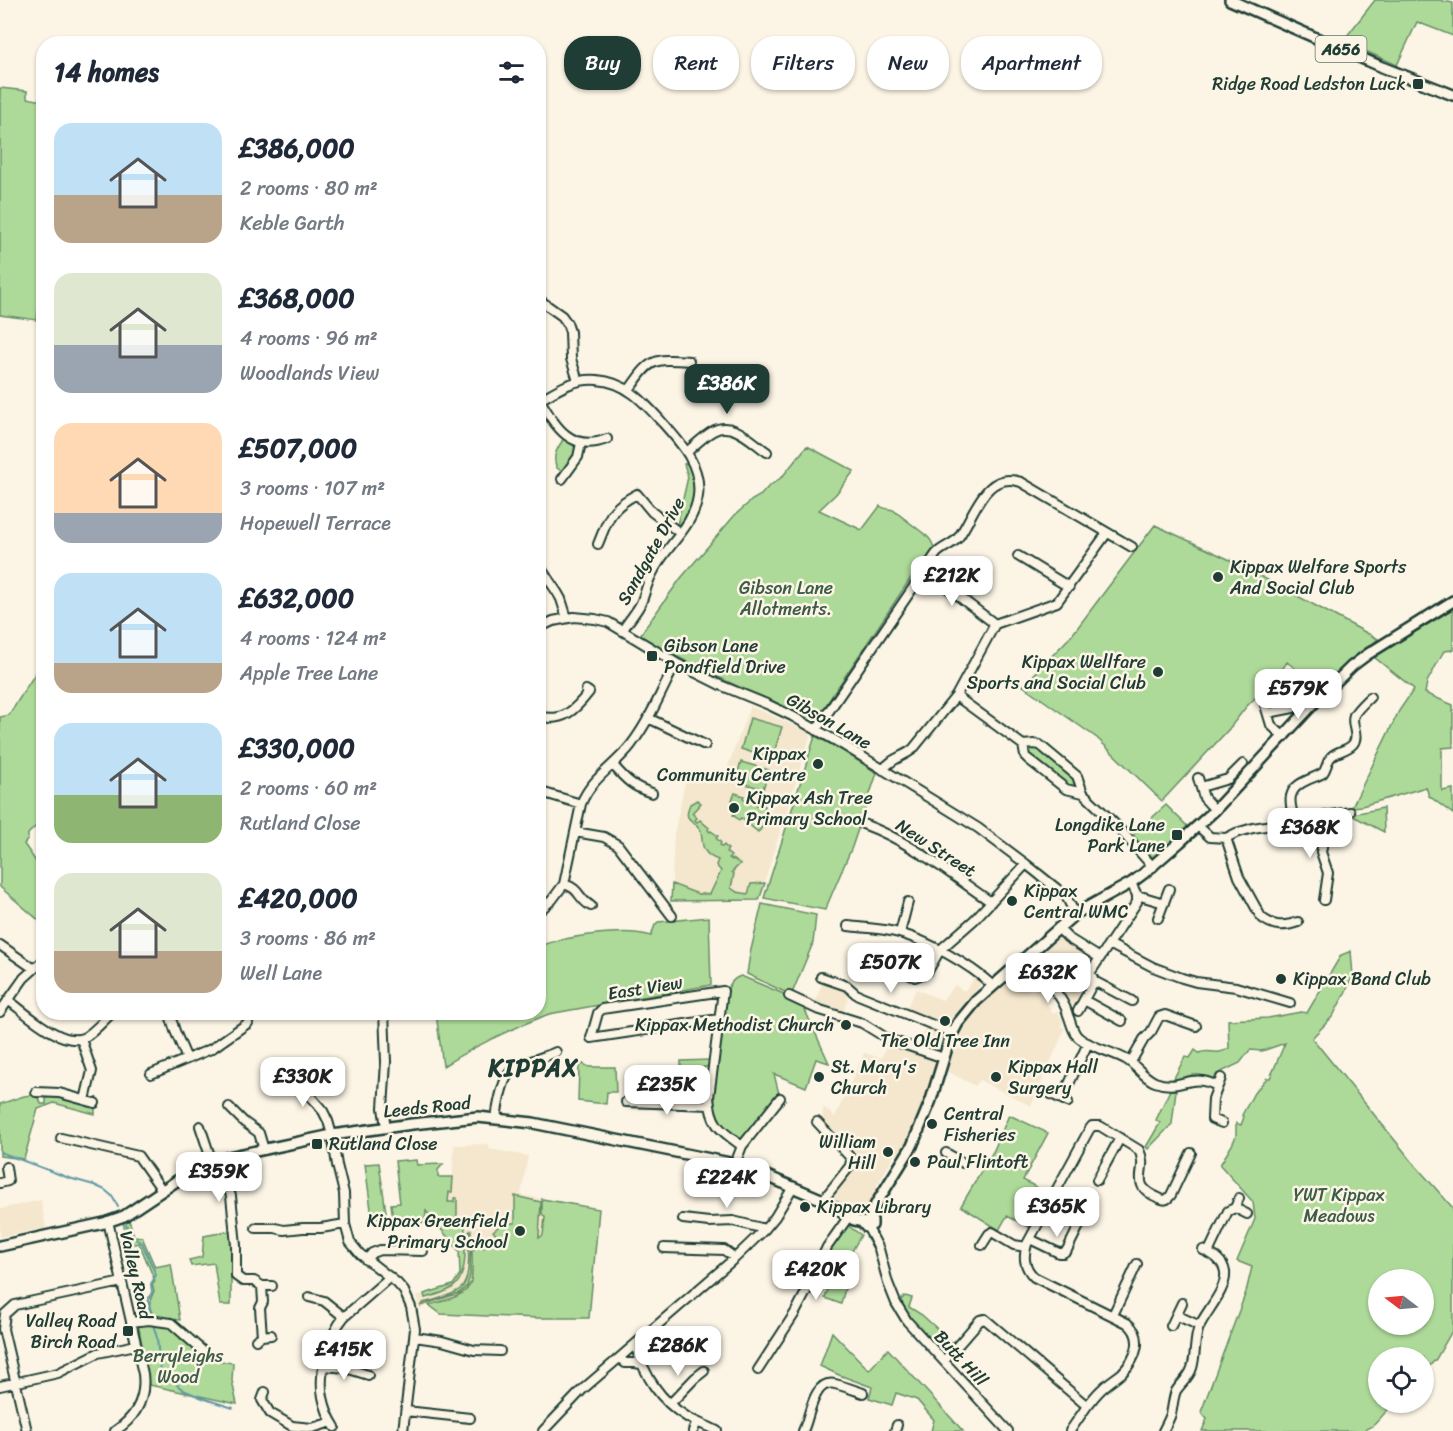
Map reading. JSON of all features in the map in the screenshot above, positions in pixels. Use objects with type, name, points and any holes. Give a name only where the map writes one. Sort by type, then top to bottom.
[{"type":"main road","name":"A656","points":[[1230,0],[1372,63],[1453,95]]},
{"type":"main road","points":[[866,1223],[919,1132],[953,1033],[968,1010],[992,985],[1075,914],[1131,883],[1198,826],[1322,695],[1362,658],[1453,601]]},
{"type":"main road","name":"Leeds Road","points":[[0,1246],[124,1216],[186,1174],[216,1161],[332,1135],[462,1118],[496,1118],[533,1123],[735,1164],[823,1200],[857,1221],[866,1223]]},
{"type":"street","points":[[546,304],[565,319],[569,327],[571,359],[578,381]]},
{"type":"street","points":[[629,390],[645,368],[653,362],[689,361]]},
{"type":"street","name":"Sandgate Drive","points":[[546,397],[565,385],[578,381],[604,381],[629,390],[678,440],[696,471],[698,491],[694,512],[664,553],[652,573],[640,605],[622,630]]},
{"type":"street","points":[[546,411],[558,428],[581,444],[607,439]]},
{"type":"street","points":[[687,452],[711,432],[725,428],[739,432],[767,453]]},
{"type":"street","points":[[562,479],[578,457],[581,444]]},
{"type":"street","points":[[816,730],[924,570],[936,554],[959,537],[987,490],[995,483],[1005,480],[1022,482],[1132,547]]},
{"type":"street","points":[[597,544],[614,509],[637,495],[652,512],[680,533]]},
{"type":"street","points":[[883,770],[888,762],[913,749],[956,696],[995,624],[1057,602],[1107,533]]},
{"type":"street","points":[[1018,556],[1069,587]]},
{"type":"street","points":[[924,570],[995,624]]},
{"type":"street","points":[[546,575],[561,599],[567,618]]},
{"type":"street","name":"Gibson Lane","points":[[546,624],[567,618],[581,617],[608,622],[676,663],[720,685],[780,710],[978,828],[1066,896],[1075,914]]},
{"type":"street","points":[[546,905],[564,884],[581,804],[591,785],[633,743],[676,663]]},
{"type":"street","points":[[546,717],[562,716],[571,712],[579,706],[589,692],[586,690]]},
{"type":"street","points":[[1268,713],[1293,708],[1306,691]]},
{"type":"street","points":[[956,696],[1023,745],[1026,758],[1066,789],[1083,793]]},
{"type":"street","points":[[1294,821],[1291,797],[1294,790],[1323,773],[1332,756],[1353,744],[1356,738],[1354,716],[1370,697]]},
{"type":"street","points":[[1265,705],[1271,724],[1284,737]]},
{"type":"street","points":[[648,718],[705,745]]},
{"type":"street","points":[[1023,745],[1040,745],[1077,776],[1083,793],[1136,846],[1152,867]]},
{"type":"street","points":[[1323,754],[1328,762]]},
{"type":"street","points":[[1201,788],[1228,779],[1243,764]]},
{"type":"street","points":[[613,765],[634,786],[652,793]]},
{"type":"street","points":[[1198,778],[1204,798],[1215,810]]},
{"type":"street","points":[[1290,781],[1294,790]]},
{"type":"street","points":[[546,794],[581,804]]},
{"type":"street","points":[[1198,826],[1210,837],[1226,838],[1240,831],[1350,812]]},
{"type":"street","points":[[1320,817],[1322,852],[1328,873],[1324,900]]},
{"type":"street","name":"New Street","points":[[863,824],[912,847],[990,902]]},
{"type":"street","points":[[575,832],[604,837],[618,845],[672,915]]},
{"type":"street","points":[[1226,838],[1239,877],[1261,917],[1279,927],[1298,922]]},
{"type":"street","points":[[868,956],[913,976],[928,971],[940,950],[974,920],[1026,864]]},
{"type":"street","points":[[1078,1011],[1100,958],[1137,903],[1137,895],[1131,883]]},
{"type":"street","points":[[564,884],[574,887],[583,900],[591,906]]},
{"type":"street","points":[[1158,918],[1169,889]]},
{"type":"street","points":[[1137,895],[1164,903]]},
{"type":"street","points":[[900,933],[908,902]]},
{"type":"street","points":[[848,926],[900,933],[940,950],[992,985]]},
{"type":"street","points":[[1058,928],[1068,938],[1100,958]]},
{"type":"street","points":[[1109,944],[1153,967],[1182,978],[1213,985],[1236,987],[1290,1003]]},
{"type":"street","points":[[0,945],[33,968]]},
{"type":"street","points":[[1041,981],[1057,964],[1071,962],[1132,1001]]},
{"type":"street","points":[[1018,963],[1025,971],[1054,990],[1067,1011],[1074,1033],[1081,1039],[1124,1058],[1147,1077],[1160,1084],[1174,1086],[1196,1080],[1217,1086]]},
{"type":"street","points":[[0,1012],[24,978],[36,966]]},
{"type":"street","points":[[821,976],[848,986],[856,994],[953,1033]]},
{"type":"street","name":"East View","points":[[723,991],[719,1019],[591,1038],[598,1013],[602,1009],[723,991]]},
{"type":"street","points":[[789,996],[817,1009],[862,1023],[888,1039],[944,1058]]},
{"type":"street","points":[[8,1000],[51,1032],[64,1038],[81,1039],[104,1020]]},
{"type":"street","points":[[1084,1000],[1122,1021]]},
{"type":"street","points":[[1131,1062],[1159,1017],[1166,1015],[1196,1026]]},
{"type":"street","points":[[719,1019],[709,1097],[710,1105],[717,1126],[742,1146]]},
{"type":"street","points":[[172,1020],[187,1059]]},
{"type":"street","points":[[384,1020],[386,1054],[383,1108],[386,1127]]},
{"type":"street","points":[[151,1074],[212,1049],[248,1023]]},
{"type":"street","points":[[81,1039],[92,1071],[85,1100]]},
{"type":"street","points":[[1051,1094],[1065,1100],[1088,1043]]},
{"type":"street","points":[[496,1118],[508,1074],[516,1068],[556,1052]]},
{"type":"street","points":[[289,1072],[323,1111],[332,1135],[345,1193],[345,1224],[350,1242],[366,1260],[400,1287],[411,1306],[415,1337],[404,1431]]},
{"type":"street","points":[[1221,1078],[1213,1099],[1212,1119],[1222,1123]]},
{"type":"street","points":[[36,1092],[59,1093],[95,1103]]},
{"type":"street","points":[[735,1164],[742,1146],[780,1098]]},
{"type":"street","points":[[626,1102],[710,1105]]},
{"type":"street","points":[[229,1107],[238,1110],[244,1122],[259,1133],[264,1150]]},
{"type":"street","points":[[817,1122],[851,1160],[849,1168],[823,1200]]},
{"type":"street","points":[[200,1126],[231,1196],[236,1245],[236,1276],[243,1281],[254,1281],[262,1286],[272,1286]]},
{"type":"street","points":[[1070,1431],[1103,1387],[1130,1363],[1136,1350],[1137,1340],[1134,1330],[1127,1323],[1034,1277],[1025,1264],[1026,1247],[1089,1130],[1095,1126],[1100,1126],[1141,1152],[1143,1190],[1162,1200],[1172,1195],[1191,1154]]},
{"type":"street","points":[[61,1138],[138,1155],[162,1190]]},
{"type":"street","points":[[1097,1180],[1120,1138]]},
{"type":"street","points":[[946,1153],[963,1163]]},
{"type":"street","points":[[0,1183],[8,1181],[6,1167]]},
{"type":"street","points":[[543,1431],[582,1390],[735,1258],[765,1229],[793,1187]]},
{"type":"street","points":[[1163,1431],[1171,1414],[1175,1394],[1192,1369],[1200,1326],[1225,1279],[1222,1264],[1206,1251],[1228,1211],[1235,1208],[1239,1198]]},
{"type":"street","points":[[1235,1208],[1247,1214]]},
{"type":"street","points":[[758,1370],[795,1313],[827,1247],[849,1216]]},
{"type":"street","points":[[683,1219],[709,1222],[733,1221],[765,1229]]},
{"type":"street","name":"Valley Road","points":[[108,1221],[144,1379],[139,1406],[126,1423],[115,1431]]},
{"type":"street","name":"Butt Hill","points":[[866,1223],[879,1249],[896,1303],[907,1321],[1008,1431]]},
{"type":"street","points":[[256,1228],[284,1230],[345,1224]]},
{"type":"street","points":[[1030,1239],[1063,1253],[1067,1250],[1080,1224]]},
{"type":"street","points":[[981,1245],[992,1232],[1014,1245],[1026,1247]]},
{"type":"street","points":[[664,1248],[724,1250],[735,1258]]},
{"type":"street","points":[[366,1260],[372,1253],[380,1250],[423,1251]]},
{"type":"street","points":[[1113,1315],[1137,1264]]},
{"type":"street","points":[[265,1392],[262,1400],[270,1413],[291,1426],[312,1428],[334,1424],[322,1390],[324,1366],[330,1342],[344,1317],[390,1277]]},
{"type":"street","points":[[27,1431],[3,1329],[5,1314],[15,1305],[122,1282]]},
{"type":"street","points":[[262,1286],[263,1302],[260,1308],[259,1338],[271,1335]]},
{"type":"street","points":[[309,1297],[324,1300],[344,1317]]},
{"type":"street","points":[[1171,1326],[1182,1303]]},
{"type":"street","points":[[1176,1315],[1200,1326]]},
{"type":"street","points":[[944,1361],[980,1320],[985,1319],[1087,1406]]},
{"type":"street","points":[[131,1322],[153,1320],[171,1323],[205,1353]]},
{"type":"street","points":[[415,1337],[442,1341],[474,1350],[500,1351]]},
{"type":"street","points":[[0,1386],[58,1373],[98,1353],[136,1345]]},
{"type":"street","points":[[635,1345],[641,1364],[656,1388],[670,1404],[683,1414],[717,1431]]},
{"type":"street","points":[[620,1358],[625,1363],[641,1364]]},
{"type":"street","points":[[324,1366],[346,1368],[368,1375]]},
{"type":"street","points":[[670,1404],[704,1371]]},
{"type":"street","points":[[803,1431],[816,1394],[822,1387],[835,1384],[863,1393]]},
{"type":"street","points":[[406,1412],[470,1418]]},
{"type":"street","points":[[693,1431],[697,1422]]},
{"type":"shaded area","name":"Kippax Ash Tree Primary School","points":[[750,706],[811,733],[759,900],[671,901],[674,834],[687,773],[722,782]]},
{"type":"shaded area","points":[[1058,933],[1095,961],[1086,975],[1089,977],[1088,982],[1077,1002],[1070,1008],[1061,994],[1028,963]]},
{"type":"shaded area","points":[[1017,972],[1025,981],[1025,987],[1032,992],[1037,986],[1048,994],[1050,999],[1048,1005],[1053,1013],[1057,1011],[1063,1021],[1061,1026],[1065,1029],[1031,1106],[979,1080],[975,1086],[945,1070],[960,1031],[999,984],[1001,985]]},
{"type":"shaded area","points":[[972,976],[980,982],[980,986],[967,999],[949,1025],[944,1023],[943,1025],[906,1009],[916,989],[942,1000],[955,985],[964,991],[972,982]]},
{"type":"shaded area","points":[[823,981],[846,989],[845,993],[849,995],[843,1013],[814,1004]]},
{"type":"shaded area","points":[[926,1025],[944,1032],[936,1053],[917,1047]]},
{"type":"shaded area","points":[[890,1043],[937,1059],[937,1062],[924,1106],[901,1155],[896,1152],[876,1187],[880,1191],[860,1213],[854,1214],[832,1197],[855,1166],[857,1156],[822,1121],[823,1107],[835,1117],[864,1053],[881,1058]]},
{"type":"shaded area","name":"Kippax Greenfield Primary School","points":[[489,1144],[489,1149],[528,1156],[521,1195],[599,1209],[589,1318],[441,1314],[429,1305],[420,1309],[416,1296],[453,1285],[460,1275],[459,1251],[425,1211],[426,1191],[452,1191],[454,1145]]},
{"type":"shaded area","points":[[41,1200],[46,1229],[0,1237],[0,1209]]},
{"type":"green space","points":[[1375,0],[1439,0],[1453,3],[1453,36],[1417,22],[1397,65],[1343,41]]},
{"type":"green space","points":[[0,88],[27,91],[27,98],[36,100],[36,320],[0,315]]},
{"type":"green space","points":[[564,438],[574,446],[576,453],[564,470],[560,470],[555,464],[555,456]]},
{"type":"green space","name":"Gibson Lane Allotments.","points":[[807,446],[854,471],[836,494],[819,510],[862,530],[880,506],[893,510],[927,536],[932,542],[934,551],[923,568],[916,570],[814,723],[693,665],[640,635],[681,578],[735,515],[782,477]]},
{"type":"green space","points":[[689,462],[694,497],[689,515],[677,525],[688,477],[684,464]]},
{"type":"green space","name":"Kippax Wellfare Sports and Social Club","points":[[1155,525],[1228,559],[1378,639],[1320,688],[1287,662],[1274,682],[1246,707],[1229,729],[1162,801],[1097,738],[1023,686],[1072,635]]},
{"type":"green space","points":[[1453,609],[1453,650],[1444,651],[1427,682],[1425,693],[1453,705],[1453,747],[1442,748],[1442,791],[1453,789],[1453,814],[1429,796],[1426,787],[1352,807],[1399,711],[1414,689],[1374,657]]},
{"type":"green space","points":[[36,672],[36,826],[28,834],[28,839],[24,844],[36,862],[36,918],[0,887],[0,717],[9,715]]},
{"type":"green space","points":[[750,718],[782,727],[772,759],[741,749]]},
{"type":"green space","points":[[815,736],[877,773],[852,847],[825,910],[764,898]]},
{"type":"green space","points":[[1032,747],[1037,748],[1075,778],[1076,786],[1071,789],[1030,757],[1028,752]]},
{"type":"green space","points":[[741,762],[769,770],[763,789],[735,781]]},
{"type":"green space","points":[[735,793],[744,796],[747,802],[751,799],[756,801],[757,805],[765,806],[764,812],[766,813],[758,832],[741,818],[739,820],[733,815],[739,809],[732,800]]},
{"type":"green space","points":[[697,800],[701,803],[692,813],[697,818],[695,820],[697,822],[700,820],[710,832],[718,836],[716,838],[721,843],[720,845],[728,849],[726,852],[731,856],[729,858],[740,864],[732,872],[734,874],[731,888],[748,894],[751,884],[765,883],[759,900],[671,901],[672,884],[698,894],[710,894],[721,871],[716,865],[718,860],[711,857],[704,849],[700,829],[688,817],[690,804]]},
{"type":"green space","points":[[1166,805],[1188,827],[1153,858],[1133,835]]},
{"type":"green space","points":[[1383,808],[1384,832],[1353,816],[1353,814]]},
{"type":"green space","points":[[762,904],[816,915],[813,943],[793,991],[794,995],[747,974]]},
{"type":"green space","points":[[709,917],[711,985],[546,1015],[546,944],[595,934],[640,933],[651,936],[658,922]]},
{"type":"green space","name":"YWT Kippax Meadows","points":[[1351,951],[1353,976],[1333,1016],[1312,1038],[1453,1208],[1453,1329],[1434,1361],[1434,1347],[1368,1347],[1368,1413],[1385,1413],[1373,1426],[1363,1431],[1202,1431],[1207,1419],[1201,1412],[1246,1292],[1252,1267],[1237,1261],[1255,1219],[1253,1202],[1220,1165],[1236,1136],[1236,1123],[1241,1125],[1244,1117],[1242,1115],[1254,1093],[1267,1078],[1270,1078],[1285,1043],[1262,1051],[1250,1050],[1240,1063],[1217,1074],[1214,1079],[1192,1075],[1172,1082],[1185,1057],[1190,1058],[1195,1050],[1199,1053],[1217,1052],[1229,1048],[1228,1020],[1307,1013],[1341,955]]},
{"type":"green space","points":[[741,976],[786,995],[804,1008],[829,1063],[816,1059],[806,1087],[774,1074],[779,1094],[738,1140],[718,1122],[712,1102],[726,996],[730,984]]},
{"type":"green space","points":[[437,1020],[534,1020],[495,1037],[443,1066]]},
{"type":"green space","points":[[710,1060],[709,1067],[704,1067],[702,1091],[678,1090],[681,1061]]},
{"type":"green space","points":[[583,1064],[589,1067],[615,1067],[616,1092],[607,1092],[606,1104],[578,1101],[579,1067]]},
{"type":"green space","points":[[1170,1090],[1176,1090],[1172,1124],[1148,1149],[1146,1147],[1160,1123],[1156,1120]]},
{"type":"green space","points":[[32,1095],[39,1098],[41,1104],[46,1104],[46,1099],[50,1096],[66,1098],[95,1107],[95,1114],[54,1103],[38,1109],[24,1159],[0,1156],[0,1104]]},
{"type":"green space","points":[[1009,1115],[1048,1133],[1023,1180],[1049,1194],[1031,1228],[1007,1216],[999,1230],[961,1206],[994,1150]]},
{"type":"green space","points":[[416,1160],[417,1165],[443,1164],[438,1170],[438,1177],[453,1177],[452,1192],[449,1192],[448,1202],[454,1202],[454,1198],[457,1198],[457,1218],[465,1221],[464,1267],[458,1282],[442,1293],[425,1298],[424,1294],[453,1285],[460,1274],[459,1251],[426,1211],[425,1223],[393,1219],[391,1204],[400,1203],[395,1161]]},
{"type":"green space","points":[[379,1163],[387,1219],[372,1217],[365,1164]]},
{"type":"green space","name":"Kippax Greenfield Primary School","points":[[515,1196],[541,1202],[539,1238],[543,1235],[545,1217],[542,1214],[542,1199],[599,1209],[589,1318],[441,1314],[429,1305],[454,1298],[469,1286],[472,1274],[472,1251],[479,1245],[483,1248],[497,1236],[493,1231],[503,1223],[515,1223]]},
{"type":"green space","points":[[129,1220],[134,1236],[142,1237],[155,1267],[171,1264],[180,1320],[155,1317],[151,1310],[150,1301],[154,1291],[152,1284],[155,1281],[139,1243],[129,1245],[123,1223]]},
{"type":"green space","points":[[847,1225],[861,1235],[852,1251],[856,1264],[850,1269],[841,1304],[825,1298],[829,1286],[813,1281],[830,1247]]},
{"type":"green space","points":[[471,1230],[470,1275],[467,1286],[459,1293],[420,1306],[452,1294],[464,1285],[469,1263],[468,1233]]},
{"type":"green space","points":[[231,1231],[231,1305],[220,1305],[214,1263],[191,1266],[189,1260],[202,1257],[204,1236]]},
{"type":"green space","points":[[905,1296],[912,1298],[909,1307],[922,1315],[953,1343],[948,1350],[943,1350],[912,1320],[900,1301]]},
{"type":"green space","name":"Berryleighs Wood","points":[[138,1323],[171,1325],[179,1333],[181,1340],[192,1345],[207,1359],[233,1363],[232,1381],[237,1404],[149,1385]]},
{"type":"green space","points":[[832,1332],[869,1370],[888,1349],[963,1431],[931,1431],[934,1420],[917,1400],[896,1393],[892,1405],[869,1398],[872,1387],[820,1366]]},
{"type":"waterway","points":[[0,1152],[105,1190],[112,1196],[118,1207]]},
{"type":"waterway","points":[[126,1224],[130,1236],[142,1243],[156,1275],[151,1284],[152,1292],[148,1300],[151,1318]]},
{"type":"waterway","points":[[153,1324],[157,1338],[160,1370],[183,1390],[233,1408]]},
{"type":"place","name":"Ridge Road Ledston Luck","points":[[1418,84]]},
{"type":"place","name":"Kippax Welfare Sports And Social Club","points":[[1218,577]]},
{"type":"place","name":"Gibson Lane Pondfield Drive","points":[[652,656]]},
{"type":"place","name":"Kippax Wellfare Sports and Social Club","points":[[1158,672]]},
{"type":"place","name":"Kippax Community Centre","points":[[818,764]]},
{"type":"place","name":"Kippax Ash Tree Primary School","points":[[734,808]]},
{"type":"place","name":"Longdike Lane Park Lane","points":[[1177,835]]},
{"type":"place","name":"Kippax Central WMC","points":[[1012,901]]},
{"type":"place","name":"Kippax Band Club","points":[[1281,979]]},
{"type":"place","name":"The Old Tree Inn","points":[[945,1021]]},
{"type":"place","name":"Kippax Methodist Church","points":[[846,1025]]},
{"type":"place","name":"St. Mary's Church","points":[[819,1077]]},
{"type":"place","name":"Kippax Hall Surgery","points":[[996,1077]]},
{"type":"place","name":"Central Fisheries","points":[[932,1124]]},
{"type":"place","name":"Rutland Close","points":[[317,1144]]},
{"type":"place","name":"William Hill","points":[[888,1152]]},
{"type":"place","name":"Paul Flintoft","points":[[915,1162]]},
{"type":"place","name":"Kippax Library","points":[[805,1207]]},
{"type":"place","name":"Kippax Greenfield Primary School","points":[[520,1231]]},
{"type":"place","name":"Valley Road Birch Road","points":[[128,1331]]},
{"type":"district","name":"KIPPAX","points":[[534,1068]]}]
